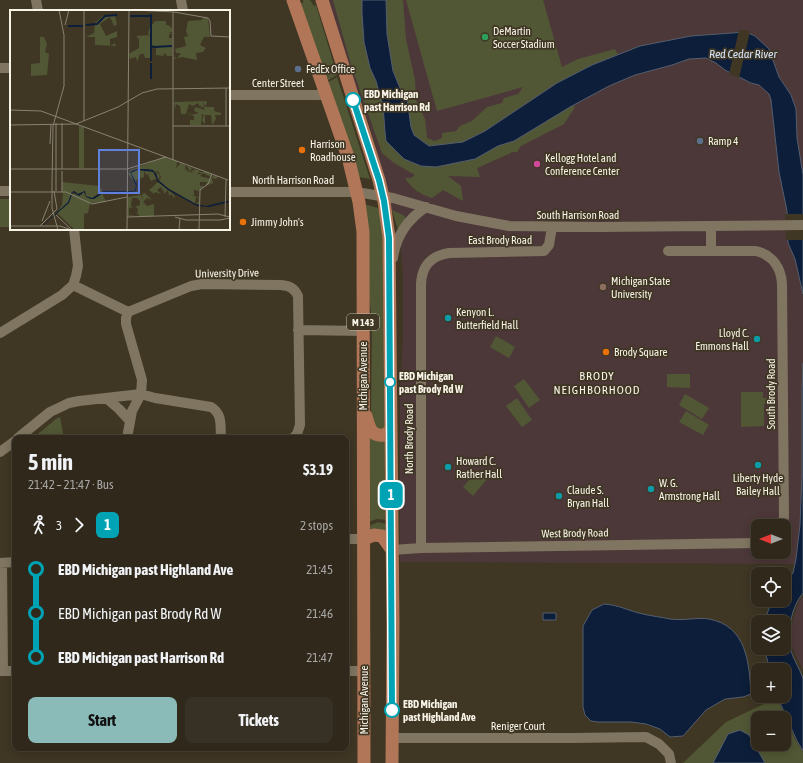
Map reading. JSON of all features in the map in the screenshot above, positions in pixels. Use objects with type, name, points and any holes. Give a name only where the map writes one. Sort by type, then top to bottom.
[{"type":"main road","name":"Michigan Avenue","points":[[293,0],[348,157],[356,192],[363,236],[364,763]]},
{"type":"main road","name":"M 143","points":[[323,1],[383,196],[389,238],[392,550],[392,763]]},
{"type":"main road","points":[[364,403],[371,432],[382,436],[391,431]]},
{"type":"main road","points":[[364,539],[374,535],[382,536],[392,550]]},
{"type":"street","points":[[36,0],[38,10]]},
{"type":"street","points":[[182,0],[183,10]]},
{"type":"street","name":"Center Street","points":[[230,95],[326,95]]},
{"type":"street","name":"North Harrison Road","points":[[230,192],[356,192]]},
{"type":"street","name":"South Harrison Road","points":[[356,192],[383,196],[456,216],[509,226],[803,225]]},
{"type":"street","points":[[390,278],[394,251],[399,237],[410,221],[426,207]]},
{"type":"street","points":[[668,251],[711,251],[711,226]]},
{"type":"street","name":"East Brody Road","points":[[431,260],[449,253],[544,251],[550,245],[552,227]]},
{"type":"street","points":[[0,333],[62,296],[73,285],[78,266],[74,230]]},
{"type":"street","name":"South Brody Road","points":[[711,251],[756,251],[767,255],[775,263],[782,276],[784,519]]},
{"type":"street","name":"North Brody Road","points":[[421,548],[421,284],[423,270],[431,260]]},
{"type":"street","name":"University Drive","points":[[128,312],[191,286],[202,284],[289,286],[298,296],[300,425],[297,435]]},
{"type":"street","points":[[73,285],[128,312],[126,324],[142,380],[141,394],[132,411],[128,435]]},
{"type":"street","points":[[298,330],[364,331]]},
{"type":"street","points":[[22,435],[58,407],[79,401],[141,394],[155,398],[211,407],[220,415],[221,435]]},
{"type":"street","points":[[106,398],[130,421]]},
{"type":"street","points":[[0,452],[12,443]]},
{"type":"street","points":[[349,539],[364,539]]},
{"type":"street","name":"West Brody Road","points":[[392,550],[421,548],[751,543]]},
{"type":"street","points":[[2,671],[1,563],[12,562]]},
{"type":"street","points":[[349,671],[364,671]]},
{"type":"street","name":"Reniger Court","points":[[393,738],[646,737],[659,744],[669,754],[671,763]]},
{"type":"shaded area","name":"Michigan State University","points":[[328,0],[803,0],[803,564],[400,562],[400,396],[403,336],[403,273],[398,230],[379,167],[375,143],[358,90],[350,76]]},
{"type":"shaded area","points":[[803,596],[803,670],[792,647],[791,627],[799,601]]},
{"type":"green space","points":[[303,0],[310,0],[314,6],[316,5],[337,75],[327,81],[302,11],[301,3],[303,3]]},
{"type":"green space","points":[[333,0],[362,0],[364,42],[370,68],[376,81],[383,105],[385,132],[395,151],[404,159],[421,166],[436,167],[475,159],[498,146],[514,141],[572,105],[575,107],[564,124],[521,146],[517,152],[511,152],[477,168],[480,177],[448,176],[461,186],[463,201],[443,190],[432,198],[424,195],[414,189],[405,178],[411,178],[415,175],[394,163],[382,153],[351,65]]},
{"type":"green space","name":"DeMartin Soccer Stadium","points":[[386,0],[403,0],[406,39],[415,80],[416,100],[425,119],[427,138],[435,141],[442,138],[442,133],[456,131],[460,126],[472,121],[487,107],[502,103],[504,98],[518,94],[523,87],[437,111],[406,0],[543,0],[562,67],[578,59],[615,49],[618,55],[592,65],[557,83],[485,131],[463,142],[429,146],[414,135],[411,127],[405,94],[400,88],[393,71],[387,34]]},
{"type":"green space","points":[[337,77],[370,179],[359,177],[327,83]]},
{"type":"green space","points":[[0,199],[10,199],[10,227],[0,227]]},
{"type":"green space","points":[[364,204],[378,208],[383,222],[387,426],[382,430],[376,428],[371,419],[372,321],[368,289]]},
{"type":"green space","points":[[392,210],[403,215],[407,219],[398,230]]},
{"type":"green space","points":[[496,336],[515,347],[509,358],[490,347]]},
{"type":"green space","points":[[667,374],[690,374],[690,388],[667,387]]},
{"type":"green space","points":[[524,379],[540,400],[529,408],[514,386]]},
{"type":"green space","points":[[741,392],[763,392],[763,398],[770,398],[770,404],[764,404],[764,426],[741,427]]},
{"type":"green space","points":[[685,394],[709,408],[702,419],[679,405]]},
{"type":"green space","points":[[517,398],[532,420],[522,427],[506,406]]},
{"type":"green space","points":[[686,411],[709,425],[703,435],[679,422]]},
{"type":"green space","points":[[60,417],[63,435],[37,435]]},
{"type":"green space","points":[[369,436],[387,440],[388,520],[377,519],[368,522]]},
{"type":"green space","points":[[477,471],[487,479],[473,496],[463,487]]},
{"type":"green space","points":[[378,522],[387,524],[386,531],[380,529],[370,530],[369,526]]},
{"type":"green space","points":[[766,703],[779,703],[783,711],[751,711],[751,751],[791,751],[791,730],[803,752],[803,763],[683,763],[726,722]]},
{"type":"water","name":"Red Cedar River","points":[[362,0],[386,0],[387,34],[393,71],[400,88],[407,98],[411,127],[414,135],[429,146],[463,142],[485,131],[557,83],[592,65],[640,46],[691,36],[746,32],[755,36],[769,49],[779,77],[791,95],[796,109],[797,138],[803,175],[803,294],[795,259],[788,243],[787,211],[779,172],[771,100],[769,94],[759,85],[751,83],[725,70],[706,58],[689,59],[635,75],[609,86],[570,107],[514,141],[498,146],[475,159],[436,167],[421,166],[404,159],[386,141],[383,105],[376,81],[370,68],[364,42]]},
{"type":"water","points":[[803,363],[803,593],[796,604],[791,618],[791,615],[767,615],[770,607],[791,607],[791,575],[793,573],[796,559],[800,525],[802,476]]},
{"type":"water","points":[[604,604],[646,615],[670,619],[709,619],[722,623],[731,629],[744,648],[749,670],[751,694],[743,697],[725,699],[706,710],[683,736],[670,737],[660,729],[646,724],[591,721],[585,715],[583,707],[583,626],[592,610]]},
{"type":"water","points":[[543,613],[556,613],[556,620],[543,620]]},
{"type":"water","points":[[791,651],[800,671],[803,679],[803,751],[791,728],[791,711],[784,711],[780,703],[791,703],[791,663],[768,663],[766,655],[791,655]]},
{"type":"water","points":[[740,730],[749,735],[751,738],[751,751],[758,751],[765,763],[713,763],[728,734]]},
{"type":"pier","points":[[739,30],[746,30],[750,32],[739,78],[729,74]]},
{"type":"pier","points":[[785,214],[803,214],[803,240],[786,240]]},
{"type":"bus line","name":"1","points":[[353,100],[379,180],[384,201],[389,238],[393,623],[392,710]]},
{"type":"place","name":"DeMartin Soccer Stadium","points":[[485,37]]},
{"type":"place","name":"FedEx Office","points":[[298,69]]},
{"type":"place","name":"EBD Michigan past Harrison Rd","points":[[353,100]]},
{"type":"place","name":"Ramp 4","points":[[700,141]]},
{"type":"place","name":"Harrison Roadhouse","points":[[302,150]]},
{"type":"place","name":"Kellogg Hotel and Conference Center","points":[[537,164]]},
{"type":"place","name":"Jimmy John's","points":[[243,222]]},
{"type":"place","name":"Michigan State University","points":[[603,287]]},
{"type":"place","name":"Kenyon L. Butterfield Hall","points":[[448,318]]},
{"type":"place","name":"Lloyd C. Emmons Hall","points":[[757,339]]},
{"type":"place","name":"Brody Square","points":[[606,352]]},
{"type":"place","name":"EBD Michigan past Brody Rd W","points":[[390,382]]},
{"type":"place","name":"Liberty Hyde Bailey Hall","points":[[758,465]]},
{"type":"place","name":"Howard C. Rather Hall","points":[[448,467]]},
{"type":"place","name":"W. G. Armstrong Hall","points":[[651,489]]},
{"type":"place","name":"Claude S. Bryan Hall","points":[[559,496]]},
{"type":"place","name":"EBD Michigan past Highland Ave","points":[[392,710]]},
{"type":"district","name":"BRODY NEIGHBORHOOD","points":[[597,383]]}]
